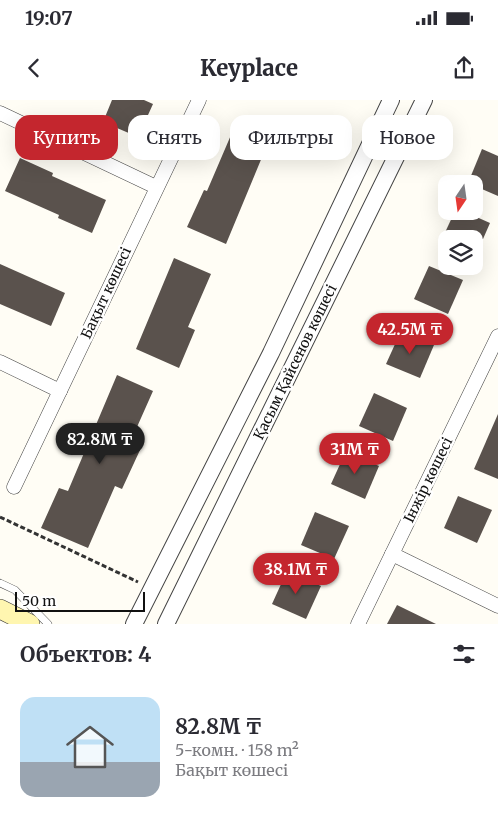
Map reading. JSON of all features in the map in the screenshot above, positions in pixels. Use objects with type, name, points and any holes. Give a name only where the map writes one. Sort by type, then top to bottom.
[{"type":"main road","points":[[0,610],[30,624]]},
{"type":"street","name":"Бақыт көшесі","points":[[14,487],[199,100]]},
{"type":"street","name":"Қасым Қайсенов көшесі","points":[[134,624],[271,352],[391,100]]},
{"type":"street","name":"Қасым Қайсенов көшесі","points":[[166,624],[424,100]]},
{"type":"street","points":[[0,113],[156,188]]},
{"type":"street","name":"Інжір көшесі","points":[[358,624],[498,336]]},
{"type":"street","points":[[0,362],[60,391]]},
{"type":"street","points":[[392,554],[498,606]]},
{"type":"lane","points":[[0,583],[15,590],[48,624]]},
{"type":"path","points":[[0,517],[152,589]]},
{"type":"building","points":[[112,100],[144,100],[153,104],[148,115],[128,115],[128,133],[118,128],[118,115],[106,115]]},
{"type":"building","points":[[230,137],[230,160],[261,160],[226,244],[187,227],[204,190],[207,191]]},
{"type":"building","points":[[482,149],[498,156],[498,196],[483,190],[483,175],[471,175]]},
{"type":"building","points":[[19,160],[24,160],[53,173],[52,176],[106,200],[92,233],[58,218],[59,215],[5,191]]},
{"type":"building","points":[[451,220],[483,220],[490,223],[483,239],[483,230],[446,230]]},
{"type":"building","points":[[174,258],[211,274],[188,327],[195,330],[179,368],[136,349]]},
{"type":"building","points":[[0,264],[65,293],[51,326],[0,304]]},
{"type":"building","points":[[429,266],[438,270],[438,275],[451,275],[463,280],[448,314],[414,299]]},
{"type":"building","points":[[401,331],[434,345],[420,378],[386,364]]},
{"type":"building","points":[[117,375],[153,391],[129,445],[140,450],[122,489],[115,486],[88,548],[41,528],[59,488],[68,491]]},
{"type":"building","points":[[374,393],[407,408],[393,441],[359,426]]},
{"type":"building","points":[[498,414],[498,479],[474,469]]},
{"type":"building","points":[[346,451],[379,466],[365,499],[331,484]]},
{"type":"building","points":[[458,496],[492,510],[477,543],[444,528]]},
{"type":"building","points":[[315,512],[349,526],[334,559],[301,545]]},
{"type":"building","points":[[287,571],[321,586],[306,619],[272,604]]},
{"type":"building","points":[[397,605],[436,624],[387,624]]}]
